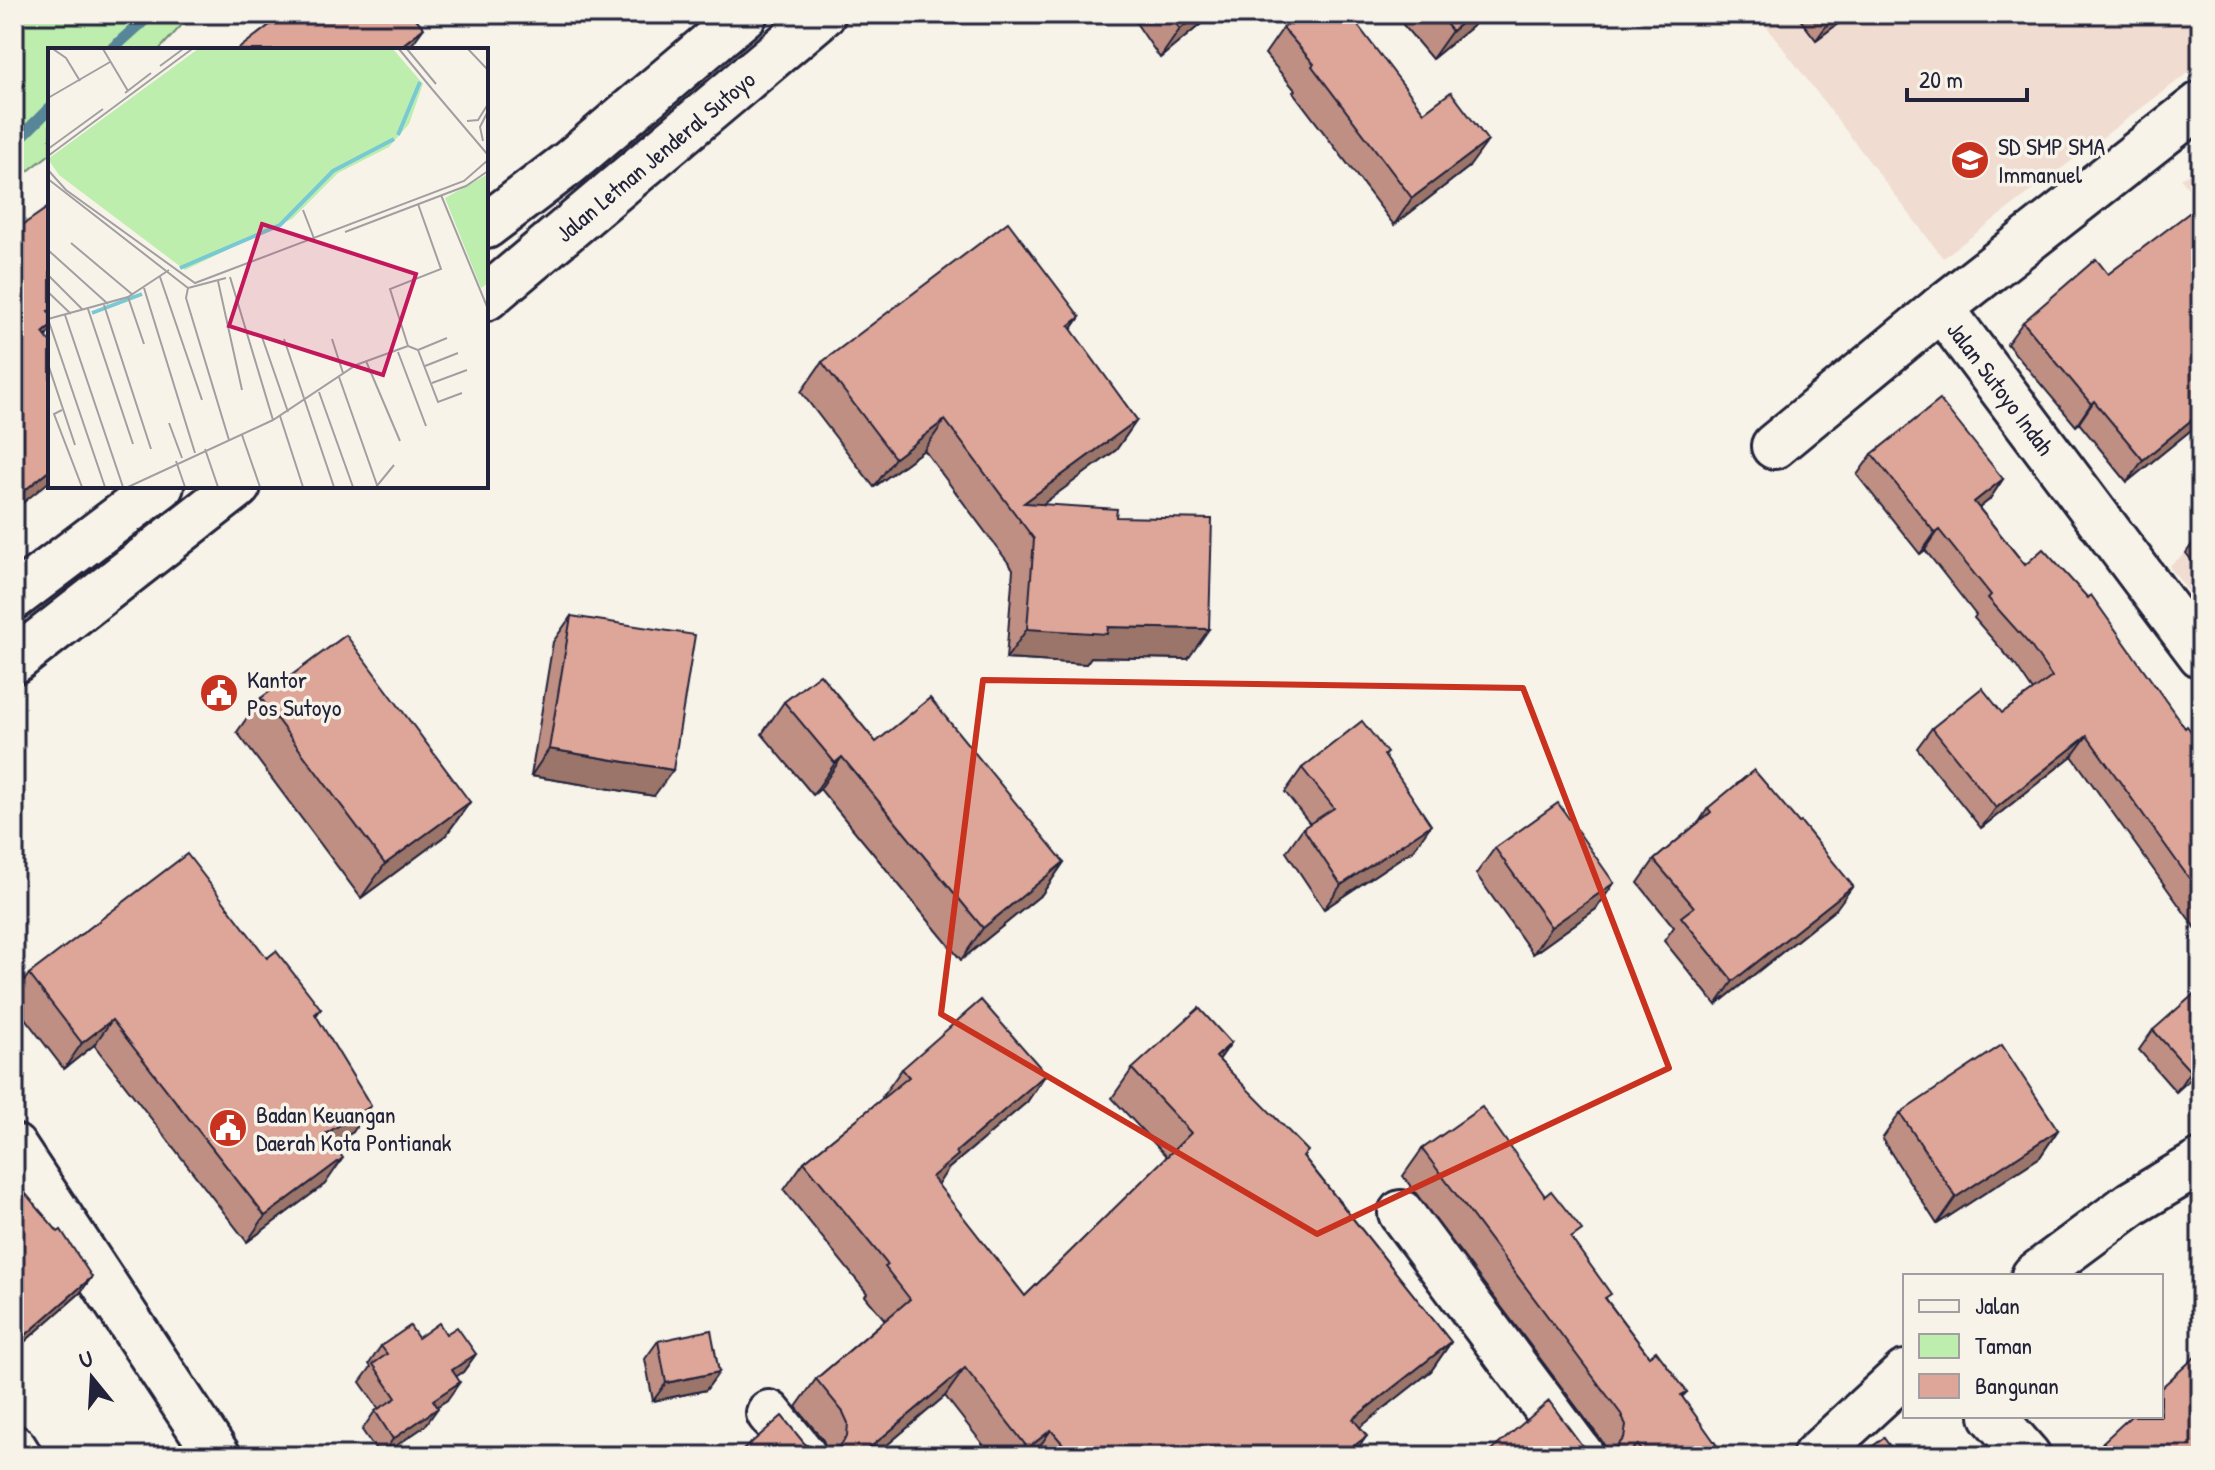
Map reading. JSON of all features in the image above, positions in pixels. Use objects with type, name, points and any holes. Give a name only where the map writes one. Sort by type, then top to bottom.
[{"type":"street","name":"Jalan Letnan Jenderal Sutoyo","points":[[488,224],[569,163],[745,14]]},
{"type":"street","name":"Jalan Letnan Jenderal Sutoyo","points":[[488,296],[823,14]]},
{"type":"street","name":"Jalan Sutoyo Indah","points":[[2201,104],[1941,308],[2201,655]]},
{"type":"street","points":[[1774,446],[1941,308]]},
{"type":"street","points":[[14,597],[158,488]]},
{"type":"street","points":[[14,661],[235,488]]},
{"type":"street","points":[[14,1147],[218,1456]]},
{"type":"street","points":[[2037,1274],[2131,1204],[2201,1162]]},
{"type":"street","points":[[1401,1213],[1582,1456]]},
{"type":"street","points":[[1815,1456],[1903,1375]]},
{"type":"street","points":[[769,1413],[804,1456]]},
{"type":"street","points":[[1995,1418],[2028,1456]]},
{"type":"street","points":[[14,1448],[19,1456]]},
{"type":"highlighted area","points":[[983,680],[1523,688],[1669,1068],[1317,1234],[941,1014]]},
{"type":"shaded area","name":"SD SMP SMA Immanuel","points":[[1757,14],[2201,14],[2201,63],[1943,258]]},
{"type":"shaded area","points":[[2201,164],[2201,205],[2181,179]]},
{"type":"shaded area","points":[[2201,541],[2201,608],[2169,566]]},
{"type":"green space","points":[[14,14],[192,14],[161,48],[48,48],[48,156],[14,182]]},
{"type":"building","points":[[284,14],[412,14],[424,28],[399,48],[240,48]]},
{"type":"building","points":[[1169,14],[1199,14],[1180,29]]},
{"type":"building","points":[[1300,14],[1349,14],[1424,112],[1451,92],[1488,141],[1412,198],[1312,66],[1314,64],[1283,28]]},
{"type":"building","points":[[1438,14],[1472,14],[1452,31]]},
{"type":"building","points":[[2201,204],[2201,412],[2143,460],[2094,401],[2091,404],[2023,322],[2096,259],[2108,274]]},
{"type":"building","points":[[48,207],[48,329],[43,333],[48,339],[48,472],[14,499],[14,231]]},
{"type":"building","points":[[1008,222],[1080,317],[1069,326],[1137,420],[1024,503],[1117,509],[1116,517],[1212,519],[1209,629],[1108,627],[1107,634],[1027,629],[1034,539],[945,420],[895,458],[822,362]]},
{"type":"building","points":[[1940,400],[2003,479],[1974,502],[2025,565],[2043,549],[2088,598],[2091,595],[2185,728],[2187,726],[2201,745],[2201,895],[2087,736],[1996,808],[1932,728],[1982,688],[2002,713],[2052,677],[2030,645],[1988,598],[1991,595],[1939,530],[1935,533],[1872,454]]},
{"type":"building","points":[[571,616],[695,635],[673,770],[549,749]]},
{"type":"building","points":[[346,635],[470,802],[385,864],[261,698]]},
{"type":"building","points":[[820,674],[876,742],[930,698],[1064,862],[983,928],[842,757],[835,763],[784,702]]},
{"type":"building","points":[[1362,721],[1387,753],[1384,755],[1431,825],[1341,885],[1303,828],[1334,808],[1302,768]]},
{"type":"building","points":[[1754,770],[1853,886],[1733,981],[1681,917],[1694,907],[1654,860],[1711,812],[1708,808]]},
{"type":"building","points":[[1558,803],[1614,883],[1551,927],[1495,848]]},
{"type":"building","points":[[187,854],[267,958],[276,951],[321,1009],[315,1014],[371,1106],[325,1134],[343,1158],[265,1216],[112,1020],[82,1043],[29,974]]},
{"type":"building","points":[[2201,988],[2201,1061],[2190,1071],[2153,1030]]},
{"type":"building","points":[[981,1000],[1046,1074],[956,1152],[958,1155],[932,1177],[1025,1296],[1191,1133],[1132,1069],[1199,1008],[1231,1043],[1216,1057],[1308,1151],[1303,1156],[1451,1342],[1353,1419],[1367,1436],[1341,1456],[1073,1456],[1051,1430],[1028,1448],[965,1368],[860,1456],[736,1456],[782,1416],[814,1451],[829,1452],[840,1446],[847,1436],[848,1423],[843,1412],[816,1379],[910,1299],[885,1267],[888,1265],[804,1162],[909,1077],[902,1069]]},
{"type":"building","points":[[2002,1045],[2058,1130],[1956,1197],[1900,1113]]},
{"type":"building","points":[[1482,1107],[1545,1196],[1551,1191],[1582,1230],[1571,1238],[1611,1294],[1605,1298],[1649,1356],[1656,1351],[1687,1392],[1681,1395],[1718,1447],[1706,1456],[1646,1456],[1638,1445],[1625,1456],[1485,1456],[1549,1401],[1581,1444],[1590,1451],[1603,1454],[1615,1449],[1624,1438],[1626,1425],[1621,1414],[1422,1149]]},
{"type":"building","points":[[14,1180],[58,1232],[61,1230],[92,1277],[20,1340],[14,1333]]},
{"type":"building","points":[[439,1323],[446,1334],[457,1327],[476,1354],[452,1370],[460,1382],[433,1400],[438,1408],[393,1439],[375,1411],[396,1398],[373,1364],[387,1354],[381,1346],[410,1326],[418,1338]]},
{"type":"building","points":[[711,1330],[719,1372],[666,1383],[658,1341]]},
{"type":"building","points":[[2195,1357],[2201,1363],[2201,1456],[2116,1456],[2103,1442],[2129,1418],[2163,1418],[2163,1386]]},
{"type":"building","points":[[1884,1438],[1897,1456],[1859,1456]]},
{"type":"waterway","points":[[113,48],[151,14]]},
{"type":"waterway","points":[[14,144],[48,110]]},
{"type":"place","name":"SD SMP SMA Immanuel","points":[[1970,160]]},
{"type":"place","name":"Kantor Pos Sutoyo","points":[[219,693]]},
{"type":"place","name":"Badan Keuangan Daerah Kota Pontianak","points":[[228,1128]]}]
